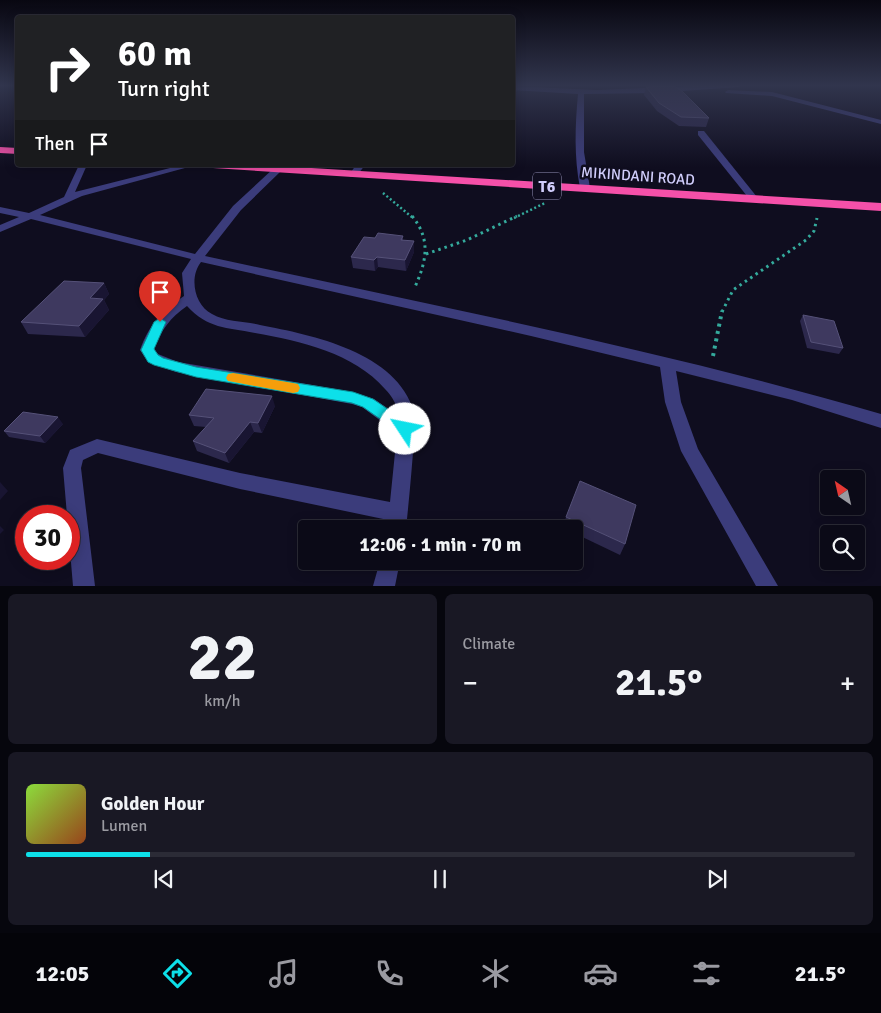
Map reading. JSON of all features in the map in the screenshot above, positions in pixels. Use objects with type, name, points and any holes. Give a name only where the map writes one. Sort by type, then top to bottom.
[{"type":"highway","points":[[0,150],[15,151]]},
{"type":"highway","name":"MIKINDANI ROAD","points":[[239,167],[881,207]]},
{"type":"street","points":[[580,112],[578,142],[585,188]]},
{"type":"street","points":[[843,112],[881,122]]},
{"type":"street","points":[[701,133],[754,200]]},
{"type":"street","points":[[68,198],[82,167]]},
{"type":"street","points":[[0,229],[68,198],[184,167]]},
{"type":"street","points":[[353,175],[359,167]]},
{"type":"street","points":[[277,170],[237,208],[188,273],[193,304],[199,312],[212,320],[299,338],[330,347],[367,366],[387,379],[397,389],[407,413],[403,477],[397,520]]},
{"type":"street","points":[[0,210],[405,305],[522,329],[792,394],[881,421]]},
{"type":"street","points":[[191,298],[176,307],[160,322],[147,350],[153,358],[164,364],[196,372],[353,398],[368,403],[405,429]]},
{"type":"street","points":[[667,364],[673,402],[690,451],[768,586]]},
{"type":"street","points":[[84,586],[72,468],[76,455],[97,446],[393,520]]},
{"type":"street","points":[[384,586],[388,570]]},
{"type":"path","points":[[353,175],[399,204],[411,215],[420,228],[426,243],[425,269],[405,305]]},
{"type":"path","points":[[426,254],[466,240],[550,201]]},
{"type":"path","points":[[709,375],[721,318],[729,296],[733,290],[812,234],[822,204]]},
{"type":"building","points":[[674,112],[703,112],[709,118],[681,117]]},
{"type":"building","points":[[378,233],[403,236],[401,240],[414,241],[405,260],[377,257],[374,260],[351,257],[364,237],[375,238]]},
{"type":"building","points":[[64,281],[104,283],[90,298],[103,299],[79,326],[21,322]]},
{"type":"building","points":[[803,315],[834,321],[843,348],[811,342]]},
{"type":"building","points":[[206,389],[272,396],[258,423],[250,422],[225,453],[193,441],[214,418],[189,415]]},
{"type":"building","points":[[23,412],[58,417],[40,436],[4,431]]},
{"type":"building","points":[[580,481],[636,505],[625,544],[583,525],[583,520],[573,520],[566,517]]},
{"type":"slow traffic","points":[[233,378],[293,388]]},
{"type":"route","points":[[160,322],[147,350],[159,362],[196,372],[353,398],[368,403],[405,429]]}]
